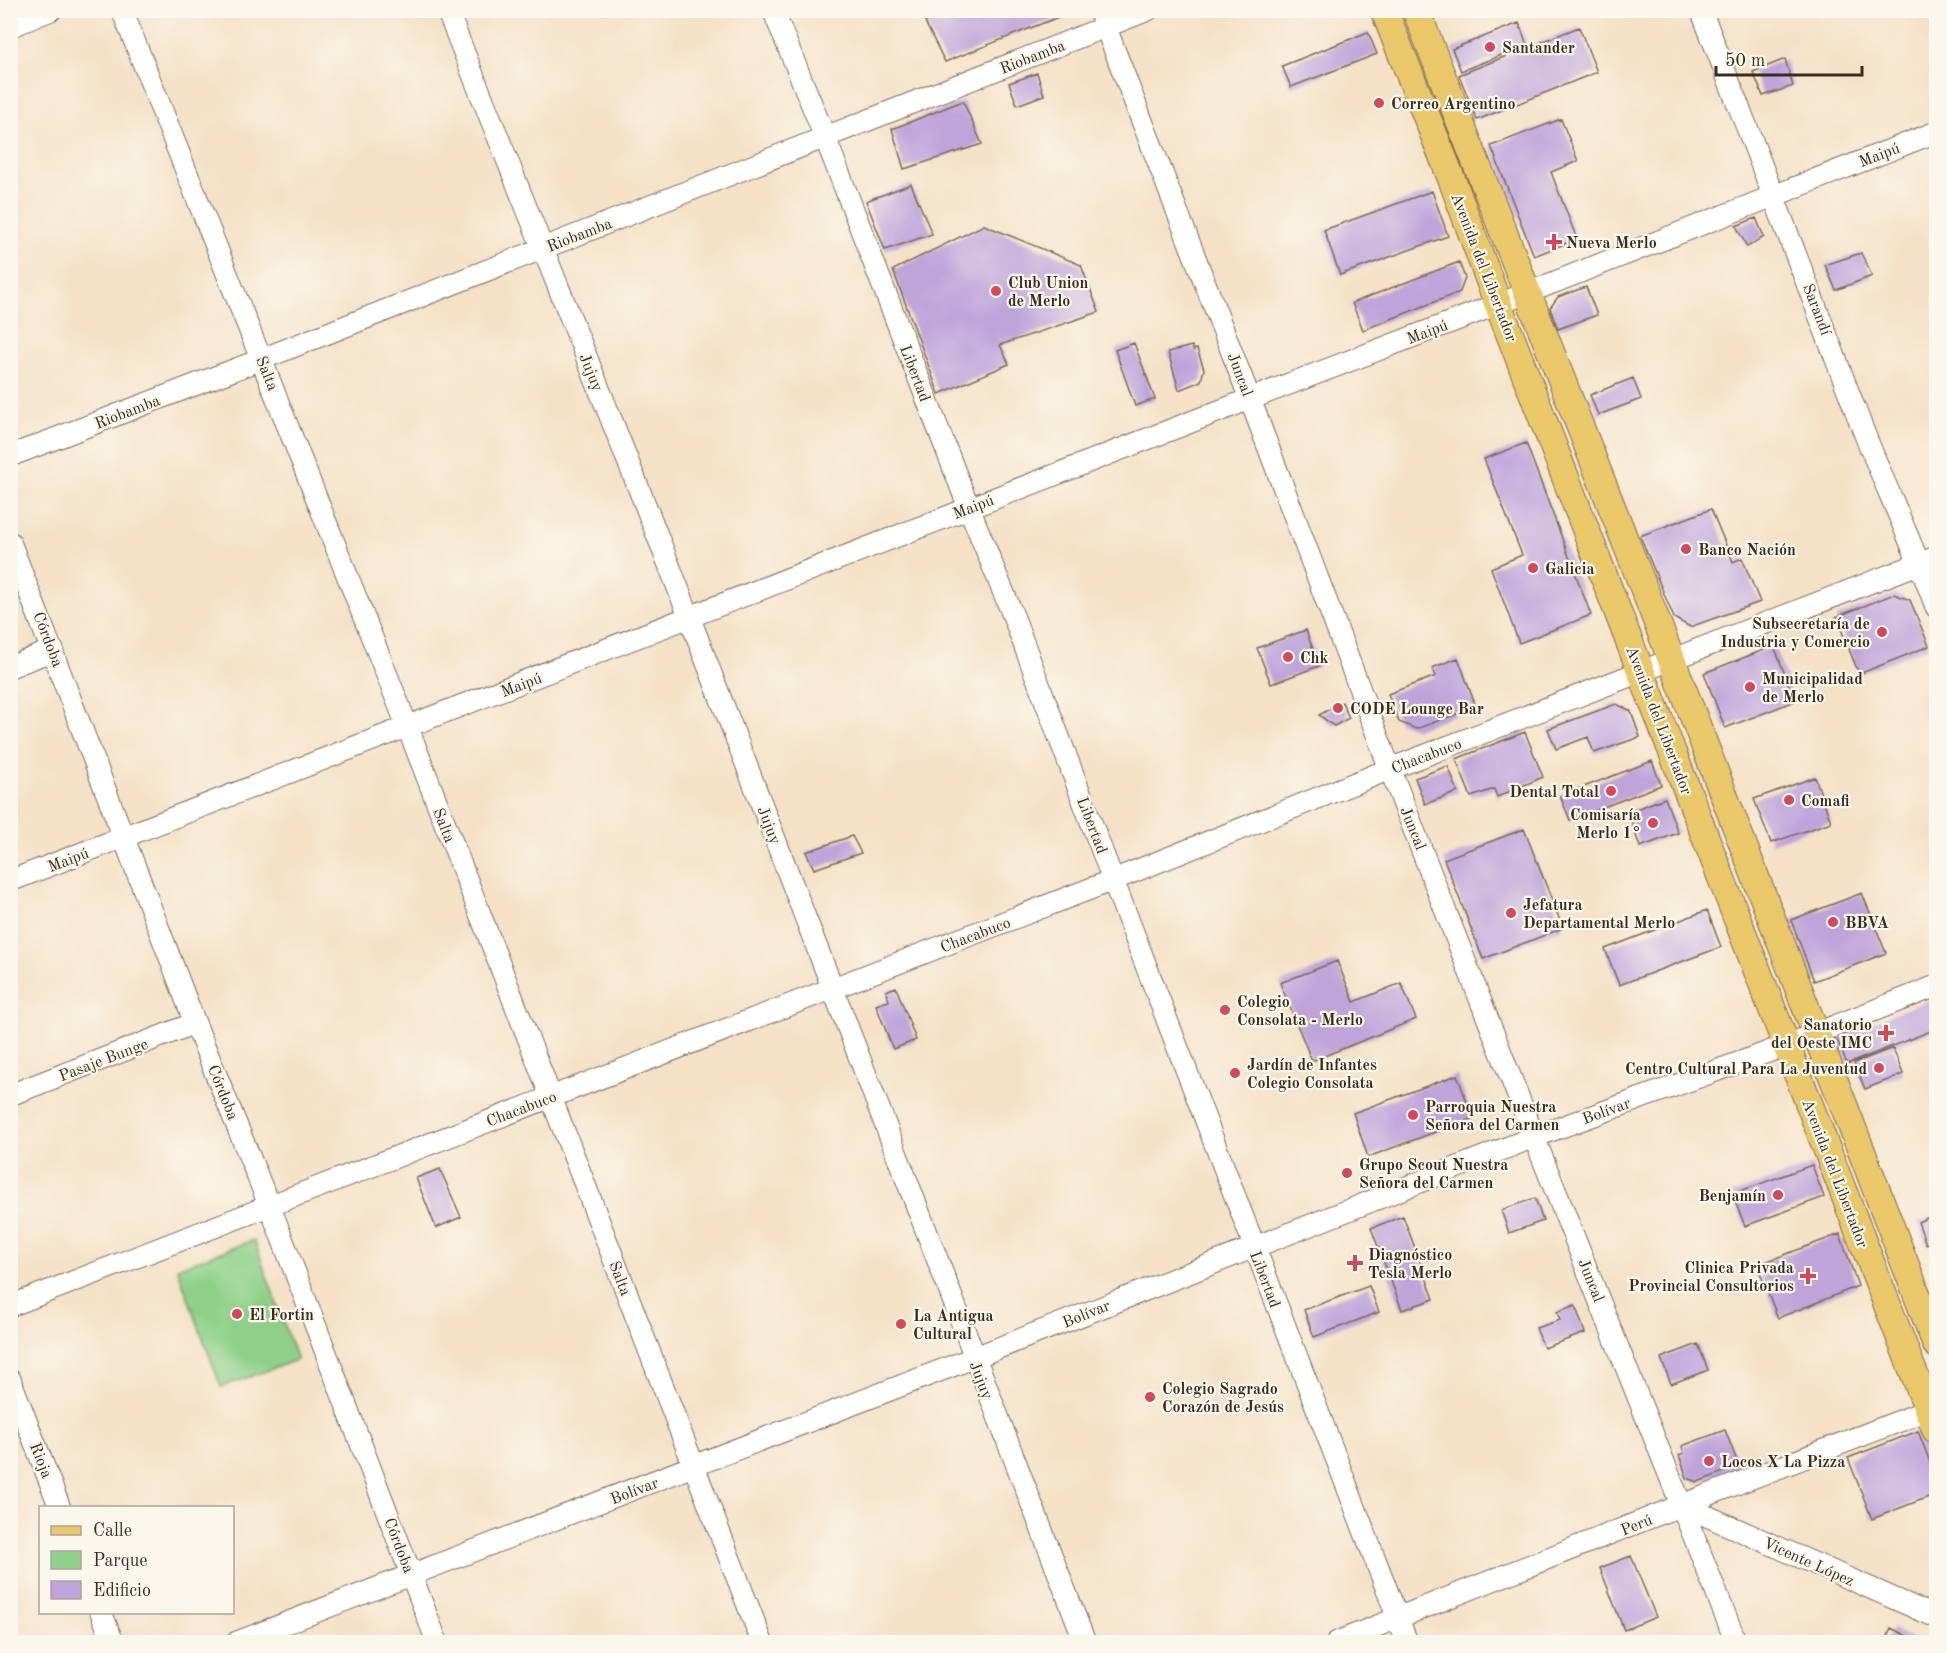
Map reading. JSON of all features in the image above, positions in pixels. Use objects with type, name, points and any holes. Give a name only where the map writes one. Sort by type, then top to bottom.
[{"type":"main road","name":"Avenida del Libertador","points":[[1384,10],[1934,1416]]},
{"type":"main road","name":"Avenida del Libertador","points":[[1416,10],[1671,659],[1936,1344]]},
{"type":"street","points":[[10,27],[51,10]]},
{"type":"street","name":"Salta","points":[[122,10],[408,728],[762,1642]]},
{"type":"street","name":"Jujuy","points":[[447,10],[690,618],[834,989],[973,1358],[1085,1642]]},
{"type":"street","name":"Libertad","points":[[773,10],[1014,618],[1407,1642]]},
{"type":"street","name":"Riobamba","points":[[10,456],[825,137],[1103,19],[1148,10]]},
{"type":"street","name":"Sarandí","points":[[1701,10],[1861,424],[1928,560],[1936,607]]},
{"type":"street","name":"Juncal","points":[[1103,19],[1390,769],[1736,1642]]},
{"type":"street","name":"Maipú","points":[[10,881],[1527,293],[1936,132]]},
{"type":"street","name":"Córdoba","points":[[10,542],[437,1642]]},
{"type":"street","name":"Chacabuco","points":[[10,1306],[834,989],[1390,769],[1928,560]]},
{"type":"street","points":[[10,667],[53,650]]},
{"type":"street","name":"Bolívar","points":[[237,1642],[694,1467],[1534,1137],[1787,1045],[1936,986]]},
{"type":"street","name":"Pasaje Bunge","points":[[10,1095],[195,1023]]},
{"type":"street","name":"Rioja","points":[[10,1378],[59,1506]]},
{"type":"street","name":"Perú","points":[[1337,1642],[1682,1505],[1934,1416]]},
{"type":"street","name":"Vicente López","points":[[1682,1505],[1936,1617]]},
{"type":"street","points":[[102,1614],[113,1642]]},
{"type":"green space","name":"El Fortin","points":[[254,1240],[297,1360],[221,1387],[177,1268]]},
{"type":"building","points":[[953,10],[1065,10],[1066,14],[945,62],[925,22]]},
{"type":"building","name":"Santander","points":[[1519,23],[1527,45],[1461,71],[1452,49]]},
{"type":"building","points":[[1579,27],[1597,72],[1477,120],[1459,75]]},
{"type":"building","points":[[1368,32],[1377,54],[1291,87],[1282,66]]},
{"type":"building","points":[[1785,59],[1793,86],[1763,96],[1753,72]]},
{"type":"building","points":[[1037,73],[1044,95],[1017,105],[1009,83]]},
{"type":"building","points":[[963,101],[982,144],[904,169],[892,129]]},
{"type":"building","points":[[1561,119],[1578,161],[1551,172],[1577,239],[1534,256],[1491,146]]},
{"type":"building","points":[[911,184],[932,234],[885,250],[866,201]]},
{"type":"building","points":[[1432,191],[1448,236],[1340,275],[1324,230]]},
{"type":"building","points":[[1756,218],[1764,237],[1747,247],[1736,226]]},
{"type":"building","name":"Club Union de Merlo","points":[[984,225],[1081,265],[1099,312],[1000,345],[1009,364],[939,394],[893,270]]},
{"type":"building","points":[[1861,253],[1872,276],[1836,290],[1825,265]]},
{"type":"building","points":[[1459,262],[1465,278],[1460,292],[1363,330],[1352,303]]},
{"type":"building","points":[[1586,287],[1597,315],[1558,329],[1550,308],[1558,297]]},
{"type":"building","points":[[1134,343],[1155,399],[1135,406],[1115,350]]},
{"type":"building","points":[[1192,346],[1193,350],[1197,349],[1204,369],[1201,381],[1179,390],[1168,352]]},
{"type":"building","points":[[1633,378],[1641,399],[1598,415],[1590,395]]},
{"type":"building","points":[[1526,443],[1591,615],[1519,643],[1491,568],[1522,555],[1484,459]]},
{"type":"building","points":[[1711,509],[1733,562],[1742,558],[1760,602],[1690,627],[1674,618],[1640,536]]},
{"type":"building","name":"Subsecretaría de Industria y Comercio","points":[[1894,594],[1910,600],[1929,646],[1859,674],[1836,617]]},
{"type":"building","name":"Chk","points":[[1306,630],[1319,666],[1271,684],[1257,648]]},
{"type":"building","name":"Municipalidad de Merlo","points":[[1774,646],[1795,701],[1725,728],[1704,673]]},
{"type":"building","points":[[1458,658],[1476,707],[1416,729],[1399,722],[1388,694],[1436,676],[1432,668]]},
{"type":"building","name":"CODE Lounge Bar","points":[[1342,702],[1349,718],[1334,726],[1319,715]]},
{"type":"building","points":[[1616,704],[1631,711],[1640,737],[1594,753],[1588,737],[1556,749],[1548,729]]},
{"type":"building","points":[[1525,732],[1543,777],[1497,797],[1494,789],[1471,797],[1456,759]]},
{"type":"building","name":"Dental Total","points":[[1652,761],[1661,785],[1570,820],[1560,796]]},
{"type":"building","points":[[1448,766],[1458,792],[1425,804],[1415,778]]},
{"type":"building","points":[[1815,777],[1831,822],[1771,843],[1754,799]]},
{"type":"building","name":"Comisaría Merlo 1°","points":[[1665,798],[1678,833],[1640,847],[1628,812]]},
{"type":"building","name":"Jefatura Departamental Merlo","points":[[1524,829],[1563,928],[1483,959],[1444,859]]},
{"type":"building","points":[[852,836],[861,853],[814,869],[806,852]]},
{"type":"building","points":[[1862,893],[1886,953],[1814,981],[1791,920]]},
{"type":"building","points":[[1707,910],[1721,947],[1619,985],[1605,949]]},
{"type":"building","points":[[1337,961],[1354,1002],[1401,983],[1416,1019],[1312,1061],[1280,983]]},
{"type":"building","points":[[896,987],[916,1040],[893,1049],[876,1005],[889,1001],[886,991]]},
{"type":"building","name":"Sanatorio del Oeste IMC","points":[[1936,997],[1936,1029],[1847,1064],[1836,1037]]},
{"type":"building","name":"Centro Cultural Para La Juventud","points":[[1893,1048],[1903,1074],[1865,1089],[1854,1063]]},
{"type":"building","name":"Parroquia Nuestra Señora del Carmen","points":[[1457,1075],[1473,1118],[1368,1157],[1353,1113]]},
{"type":"building","name":"Benjamín","points":[[1812,1165],[1824,1197],[1745,1226],[1732,1194]]},
{"type":"building","points":[[440,1169],[461,1217],[436,1228],[416,1178]]},
{"type":"building","points":[[1535,1198],[1543,1221],[1509,1233],[1501,1210]]},
{"type":"building","points":[[1936,1214],[1936,1241],[1926,1244],[1918,1222]]},
{"type":"building","points":[[1403,1216],[1434,1299],[1402,1310],[1371,1228]]},
{"type":"building","name":"Clinica Privada Provincial Consultorios","points":[[1840,1234],[1858,1286],[1778,1318],[1757,1265]]},
{"type":"building","points":[[1369,1286],[1379,1312],[1314,1337],[1304,1310]]},
{"type":"building","points":[[1575,1305],[1585,1333],[1544,1348],[1536,1328],[1560,1320],[1557,1312]]},
{"type":"building","points":[[1698,1344],[1708,1370],[1671,1384],[1661,1358]]},
{"type":"building","name":"Locos X La Pizza","points":[[1725,1430],[1739,1466],[1698,1482],[1687,1478],[1679,1455],[1684,1453],[1682,1446]]},
{"type":"building","points":[[1918,1431],[1936,1478],[1936,1494],[1872,1519],[1848,1458]]},
{"type":"building","points":[[1631,1556],[1656,1617],[1624,1630],[1600,1568]]},
{"type":"building","points":[[1891,1628],[1919,1642],[1884,1642]]},
{"type":"place","name":"Santander","points":[[1490,47]]},
{"type":"place","name":"Correo Argentino","points":[[1379,103]]},
{"type":"place","name":"Nueva Merlo","points":[[1554,242]]},
{"type":"place","name":"Club Union de Merlo","points":[[996,291]]},
{"type":"place","name":"Banco Nación","points":[[1686,549]]},
{"type":"place","name":"Galicia","points":[[1533,568]]},
{"type":"place","name":"Subsecretaría de Industria y Comercio","points":[[1882,632]]},
{"type":"place","name":"Chk","points":[[1288,657]]},
{"type":"place","name":"Municipalidad de Merlo","points":[[1750,687]]},
{"type":"place","name":"CODE Lounge Bar","points":[[1338,708]]},
{"type":"place","name":"Dental Total","points":[[1611,791]]},
{"type":"place","name":"Comafi","points":[[1789,800]]},
{"type":"place","name":"Comisaría Merlo 1°","points":[[1653,823]]},
{"type":"place","name":"Jefatura Departamental Merlo","points":[[1511,913]]},
{"type":"place","name":"BBVA","points":[[1833,922]]},
{"type":"place","name":"Colegio Consolata - Merlo","points":[[1225,1010]]},
{"type":"place","name":"Sanatorio del Oeste IMC","points":[[1886,1033]]},
{"type":"place","name":"Centro Cultural Para La Juventud","points":[[1879,1068]]},
{"type":"place","name":"Jardín de Infantes Colegio Consolata","points":[[1235,1073]]},
{"type":"place","name":"Parroquia Nuestra Señora del Carmen","points":[[1413,1115]]},
{"type":"place","name":"Grupo Scout Nuestra Señora del Carmen","points":[[1347,1173]]},
{"type":"place","name":"Benjamín","points":[[1778,1195]]},
{"type":"place","name":"Diagnóstico Tesla Merlo","points":[[1355,1263]]},
{"type":"place","name":"Clinica Privada Provincial Consultorios","points":[[1808,1276]]},
{"type":"place","name":"El Fortin","points":[[237,1314]]},
{"type":"place","name":"La Antigua Cultural","points":[[901,1324]]},
{"type":"place","name":"Colegio Sagrado Corazón de Jesús","points":[[1150,1397]]},
{"type":"place","name":"Locos X La Pizza","points":[[1709,1461]]}]
